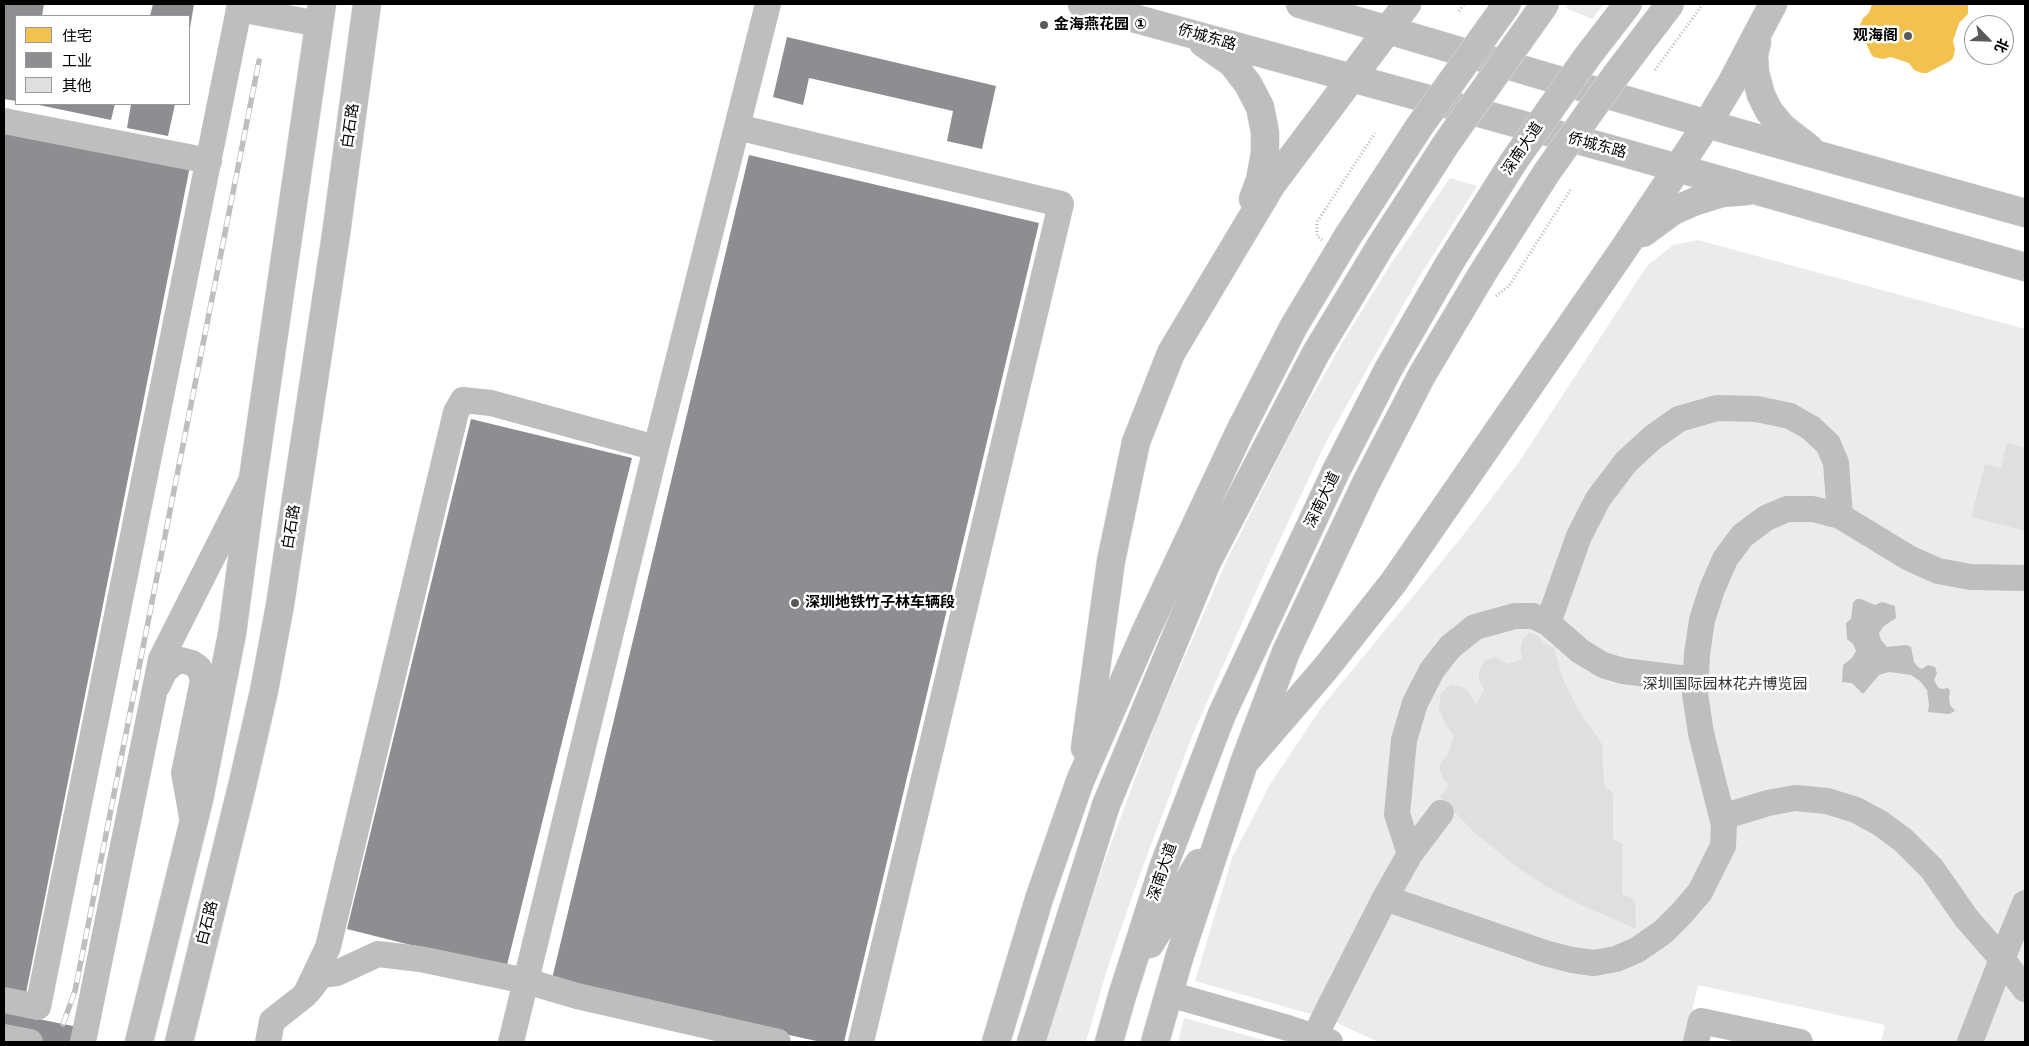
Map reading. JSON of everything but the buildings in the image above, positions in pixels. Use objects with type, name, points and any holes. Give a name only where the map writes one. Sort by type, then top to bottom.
[{"type":"main road","name":"白石路","points":[[178,1042],[264,692],[336,234],[367,4]]},
{"type":"main road","name":"侨城东路","points":[[1082,4],[1678,168],[2025,267]]},
{"type":"main road","points":[[1300,4],[1707,124],[2025,213]]},
{"type":"main road","points":[[1080,781],[1111,561],[1136,442],[1171,353],[1272,184],[1406,4]]},
{"type":"main road","points":[[996,1042],[1039,898],[1080,781],[1149,624],[1335,238],[1419,127],[1507,4]]},
{"type":"main road","points":[[1031,1042],[1106,805],[1207,562],[1316,353],[1381,245],[1448,141],[1545,4]]},
{"type":"main road","name":"深南大道","points":[[1109,1042],[1163,868],[1222,714],[1336,472],[1389,368],[1449,264],[1514,161],[1587,57],[1628,4]]},
{"type":"main road","points":[[1155,1042],[1180,955],[1244,763],[1286,652],[1358,501],[1422,375],[1482,274],[1565,148],[1616,75],[1670,4]]},
{"type":"main road","points":[[1244,763],[1325,669],[1393,583],[1623,250],[1707,124],[1758,35],[1773,4]]},
{"type":"main road","points":[[139,1042],[194,823],[232,634],[320,14]]},
{"type":"main road","points":[[1183,31],[1215,50],[1232,63],[1248,84],[1260,107],[1265,132],[1265,153],[1260,180],[1237,240]]},
{"type":"main road","points":[[1758,35],[1754,55],[1755,72],[1761,95],[1769,111],[1782,128],[1798,142],[1823,157]]},
{"type":"main road","points":[[1623,250],[1650,227],[1673,211],[1722,193],[1754,190]]},
{"type":"main road","points":[[1122,996],[1153,939],[1225,819]]},
{"type":"street","points":[[512,1042],[656,448],[768,4]]},
{"type":"street","points":[[4,1000],[38,1007],[239,6],[320,14]]},
{"type":"street","points":[[4,121],[209,161]]},
{"type":"street","points":[[736,127],[1061,204],[861,1042]]},
{"type":"street","points":[[305,995],[328,947],[456,412],[463,400],[491,403],[656,448]]},
{"type":"street","points":[[1548,623],[1579,536],[1598,499],[1626,462],[1652,438],[1680,419],[1717,408],[1756,408],[1790,416],[1810,428],[1828,444],[1836,463],[1840,516]]},
{"type":"street","points":[[83,1042],[154,692],[165,649],[253,478]]},
{"type":"street","points":[[1385,898],[1546,953],[1572,960],[1594,962],[1616,959],[1638,950],[1662,932],[1681,914],[1700,892],[1723,846],[1724,825],[1701,733],[1695,694],[1697,654],[1702,620],[1712,589],[1725,559],[1742,536],[1766,518],[1787,509],[1813,509],[1840,516],[1909,558],[1938,571],[1971,577],[2025,578]]},
{"type":"street","points":[[1410,854],[1397,814],[1404,740],[1415,703],[1432,670],[1450,647],[1475,627],[1515,616],[1533,616],[1548,623],[1580,651],[1603,666],[1623,671],[1696,680]]},
{"type":"street","points":[[154,692],[164,672],[172,664],[180,660],[192,663],[199,668],[203,680],[184,773],[194,823]]},
{"type":"street","points":[[1722,817],[1768,803],[1795,798],[1826,802],[1856,810],[1880,823],[1903,840],[1932,869],[1967,919],[2025,989]]},
{"type":"street","points":[[1312,1042],[1385,898],[1410,854],[1442,813]]},
{"type":"street","points":[[1970,1042],[2025,903]]},
{"type":"street","points":[[268,1042],[272,1020],[305,995],[321,975],[337,973],[378,954],[420,959],[526,981],[577,996],[778,1042]]},
{"type":"street","points":[[1168,994],[1330,1042]]},
{"type":"street","points":[[1696,1042],[1701,1021],[1800,1042]]},
{"type":"street","points":[[4,1037],[30,1042]]},
{"type":"path","points":[[1459,11],[1464,4]]},
{"type":"path","points":[[1654,70],[1703,4]]},
{"type":"path","points":[[1335,238],[1317,236],[1317,222],[1375,133]]},
{"type":"path","points":[[1509,286],[1571,189]]},
{"type":"green space","points":[[1569,4],[1604,4],[1592,19],[1566,8]]},
{"type":"green space","points":[[1450,178],[1477,186],[1418,279],[1326,442],[1261,580],[1192,736],[1108,966],[1086,1042],[1045,1042],[1103,865],[1155,725],[1226,562],[1294,427],[1344,340],[1390,265]]},
{"type":"green space","name":"深圳国际园林花卉博览园","points":[[1698,240],[2025,329],[2025,1042],[1881,1042],[1885,1025],[1698,985],[1685,1042],[1378,1042],[1331,1020],[1195,981],[1232,858],[1269,786],[1321,708],[1461,538],[1519,462],[1647,266],[1673,245]]},
{"type":"green space","points":[[1184,1018],[1271,1042],[1178,1042]]},
{"type":"shaded area","points":[[1856,599],[1861,599],[1875,605],[1882,602],[1895,606],[1896,618],[1884,626],[1879,633],[1881,640],[1887,647],[1906,645],[1911,647],[1914,662],[1922,669],[1928,665],[1935,667],[1937,673],[1934,680],[1938,687],[1942,689],[1948,688],[1950,691],[1950,705],[1955,711],[1949,714],[1928,712],[1927,690],[1920,681],[1911,675],[1889,672],[1879,675],[1863,694],[1852,683],[1842,682],[1843,665],[1852,658],[1856,651],[1853,644],[1847,639],[1846,623],[1851,619],[1853,603]]},
{"type":"railway","points":[[63,1024],[75,991],[259,61]]},
{"type":"place","name":"金海燕花园 ①","points":[[1044,25]]},
{"type":"place","name":"观海阁","points":[[1908,36]]},
{"type":"place","name":"深圳地铁竹子林车辆段","points":[[795,603]]}]
